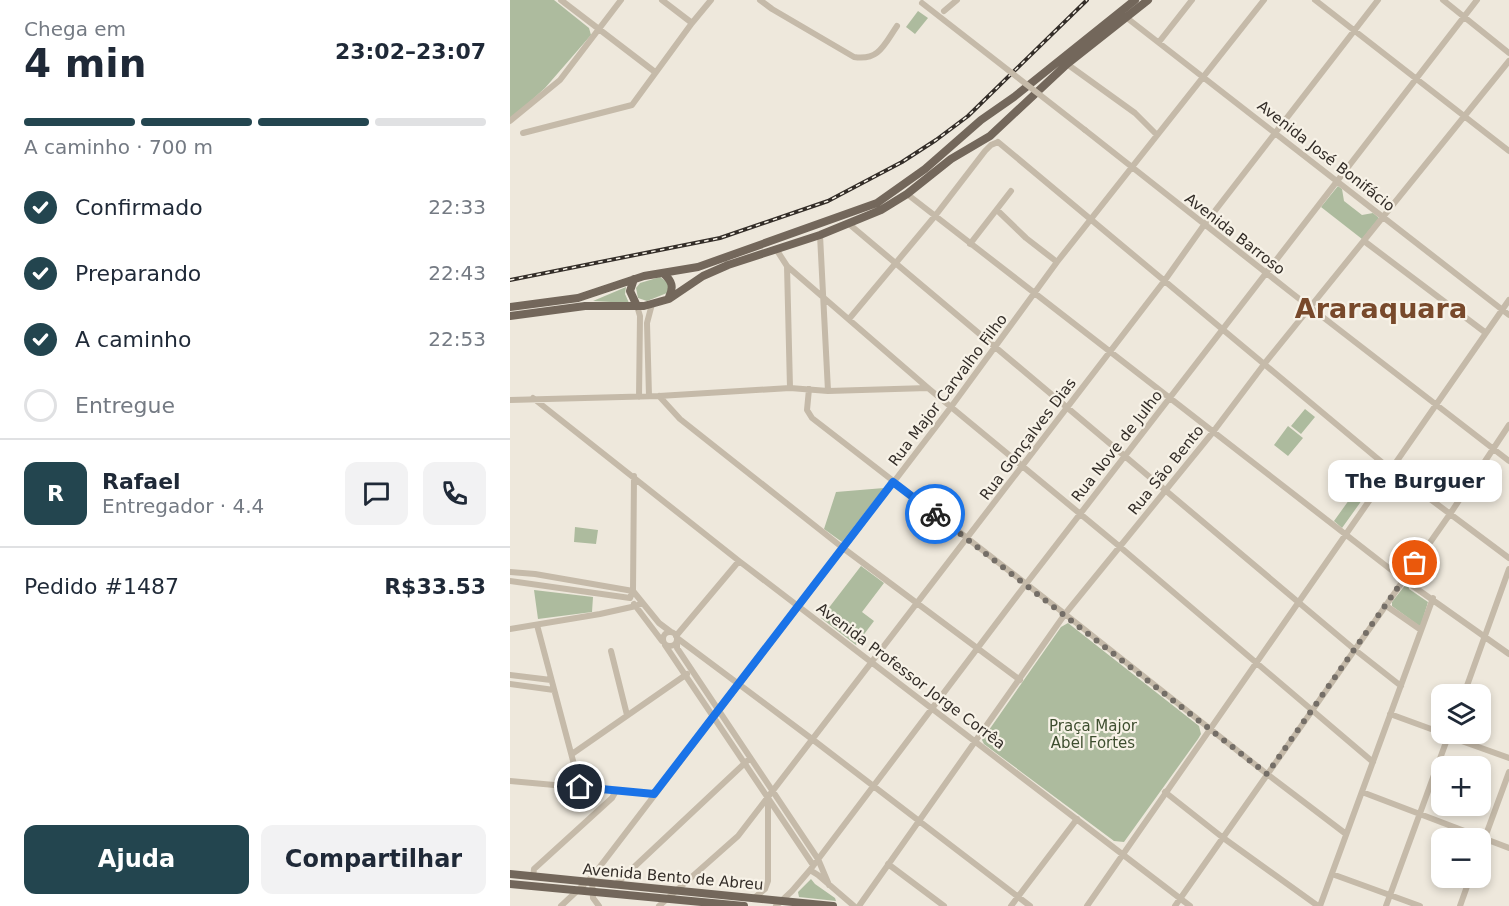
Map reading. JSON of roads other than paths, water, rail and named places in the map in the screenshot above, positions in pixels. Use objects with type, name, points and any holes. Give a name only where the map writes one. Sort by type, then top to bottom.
[{"type":"main road","points":[[510,316],[577,307],[652,304],[669,299],[703,276],[820,235],[881,210],[907,194],[951,159],[998,128],[1067,64],[1148,0]]},
{"type":"main road","points":[[510,307],[578,298],[634,279],[717,261],[877,203],[925,169],[987,116],[1014,97],[1132,1]]},
{"type":"main road","points":[[987,116],[996,122],[998,128]]},
{"type":"main road","points":[[975,126],[979,141]]},
{"type":"main road","points":[[664,274],[672,284],[669,299]]},
{"type":"main road","points":[[634,279],[630,291],[637,306]]},
{"type":"main road","name":"Avenida Bento de Abreu","points":[[510,874],[754,898],[778,903],[832,906]]},
{"type":"main road","name":"Avenida Bento de Abreu","points":[[510,884],[744,906]]},
{"type":"main road","points":[[792,891],[793,904]]},
{"type":"street","points":[[561,0],[655,72]]},
{"type":"street","points":[[510,121],[560,80],[621,0]]},
{"type":"street","points":[[662,0],[692,23]]},
{"type":"street","points":[[523,134],[632,105],[711,0]]},
{"type":"street","points":[[760,0],[854,57],[866,58],[876,55],[897,27]]},
{"type":"street","points":[[944,11],[957,0]]},
{"type":"street","points":[[1159,42],[1192,0]]},
{"type":"street","name":"Rua Major Carvalho Filho","points":[[561,906],[590,881],[738,683],[951,407],[1057,262],[1133,169],[1156,135],[1264,0]]},
{"type":"street","points":[[1315,0],[1509,151]]},
{"type":"street","name":"Rua Gonçalves Dias","points":[[659,906],[738,836],[1378,0]]},
{"type":"street","points":[[1443,0],[1509,53]]},
{"type":"street","name":"Rua Nove de Julho","points":[[778,903],[792,891],[812,867],[1026,584],[1477,0]]},
{"type":"street","name":"Avenida Barroso","points":[[920,1],[1509,461]]},
{"type":"street","name":"Avenida José Bonifácio","points":[[1127,18],[1509,315]]},
{"type":"street","name":"Rua São Bento","points":[[859,906],[1065,614],[1213,432],[1264,363],[1509,61]]},
{"type":"street","points":[[1067,64],[1135,113],[1156,135]]},
{"type":"street","points":[[998,128],[998,142]]},
{"type":"street","points":[[979,141],[982,155]]},
{"type":"street","points":[[849,319],[896,265],[982,155],[991,145],[998,142]]},
{"type":"street","points":[[998,142],[1390,469],[1509,558]]},
{"type":"street","name":"Avenida Barroso","points":[[1119,156],[1139,160]]},
{"type":"street","points":[[970,244],[1011,191]]},
{"type":"street","points":[[907,194],[1403,579],[1433,598],[1509,654]]},
{"type":"street","points":[[997,210],[1026,238],[1057,262]]},
{"type":"street","points":[[849,224],[1401,686]]},
{"type":"street","points":[[820,235],[828,391]]},
{"type":"street","points":[[1364,241],[1486,333]]},
{"type":"street","points":[[776,249],[787,266],[928,388],[1119,546],[1373,762]]},
{"type":"street","points":[[787,266],[790,388]]},
{"type":"street","points":[[1087,906],[1509,300]]},
{"type":"street","points":[[639,397],[647,323],[652,304]]},
{"type":"street","points":[[637,306],[649,396]]},
{"type":"street","points":[[510,400],[639,397],[790,388],[828,391],[928,388]]},
{"type":"street","points":[[809,389],[807,410],[812,418],[1346,834]]},
{"type":"street","points":[[673,395],[674,408],[680,419]]},
{"type":"street","points":[[659,396],[680,419],[843,548],[1020,680]]},
{"type":"street","name":"Avenida Professor Jorge Corrêa","points":[[533,398],[739,561],[1190,906]]},
{"type":"street","points":[[1175,906],[1450,514],[1509,425]]},
{"type":"street","points":[[630,598],[633,591],[634,476]]},
{"type":"street","points":[[664,643],[672,646],[675,637],[739,561]]},
{"type":"street","points":[[1468,684],[1509,569]]},
{"type":"street","points":[[510,572],[535,574],[633,591]]},
{"type":"street","points":[[533,583],[535,574]]},
{"type":"street","points":[[510,581],[630,598],[675,637],[1030,906]]},
{"type":"street","points":[[633,591],[664,643],[688,673],[770,795],[818,859],[829,885]]},
{"type":"street","points":[[1165,792],[1222,837],[1319,906],[1433,598]]},
{"type":"street","points":[[510,629],[639,604]]},
{"type":"street","points":[[1385,605],[1421,630]]},
{"type":"street","points":[[537,625],[580,787]]},
{"type":"street","points":[[664,643],[664,634],[675,637]]},
{"type":"street","points":[[675,637],[677,648],[688,673]]},
{"type":"street","points":[[611,651],[627,715]]},
{"type":"street","points":[[572,754],[688,673]]},
{"type":"street","points":[[510,675],[551,680]]},
{"type":"street","points":[[510,684],[554,690]]},
{"type":"street","points":[[1390,714],[1431,729]]},
{"type":"street","points":[[1386,906],[1420,815],[1442,744]]},
{"type":"street","points":[[1472,744],[1509,758]]},
{"type":"street","points":[[615,885],[747,761]]},
{"type":"street","points":[[1489,828],[1509,771]]},
{"type":"street","points":[[510,781],[654,794]]},
{"type":"street","points":[[533,877],[534,868],[612,798],[616,791]]},
{"type":"street","points":[[1362,792],[1455,828]]},
{"type":"street","points":[[770,795],[812,867],[854,906]]},
{"type":"street","points":[[754,898],[765,889],[768,881],[770,795]]},
{"type":"street","points":[[1011,906],[1077,819]]},
{"type":"street","points":[[1491,841],[1509,848]]},
{"type":"street","points":[[888,864],[944,906]]},
{"type":"street","points":[[1332,874],[1420,906]]},
{"type":"street","points":[[590,881],[592,892],[599,906]]},
{"type":"street","points":[[1460,906],[1466,888]]},
{"type":"railway","points":[[510,280],[720,238],[828,201],[902,162],[968,116],[1087,0]]},
{"type":"place","name":"The Burguer","points":[[1415,563]]},
{"type":"district","name":"Araraquara","points":[[1381,309]]},
{"type":"park label","name":"Praça Major Abel Fortes","points":[[1093,734]]}]
